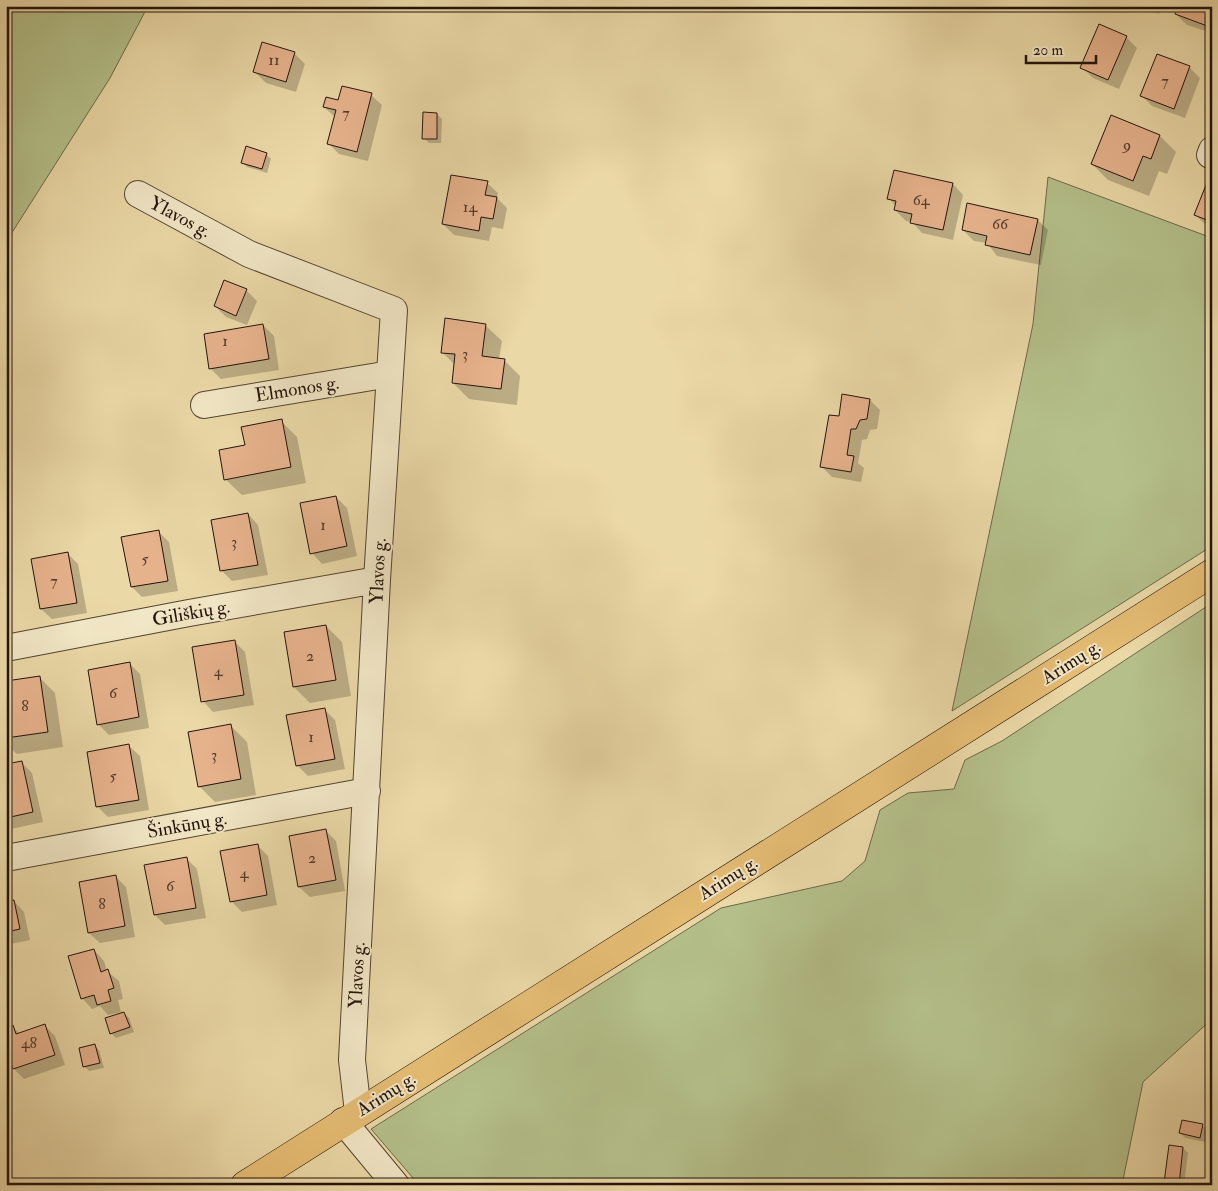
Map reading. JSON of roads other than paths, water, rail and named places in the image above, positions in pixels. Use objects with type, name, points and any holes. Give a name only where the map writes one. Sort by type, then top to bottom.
[{"type":"main road","name":"Arimų g.","points":[[245,1185],[1212,573]]},
{"type":"street","name":"Ylavos g.","points":[[138,194],[249,254],[394,310],[377,580],[350,1117]]},
{"type":"street","name":"Elmonos g.","points":[[204,405],[390,374]]},
{"type":"street","name":"Giliškių g.","points":[[6,648],[377,580]]},
{"type":"street","name":"Šinkūnų g.","points":[[6,858],[367,791]]},
{"type":"street","points":[[350,1117],[396,1185]]}]
